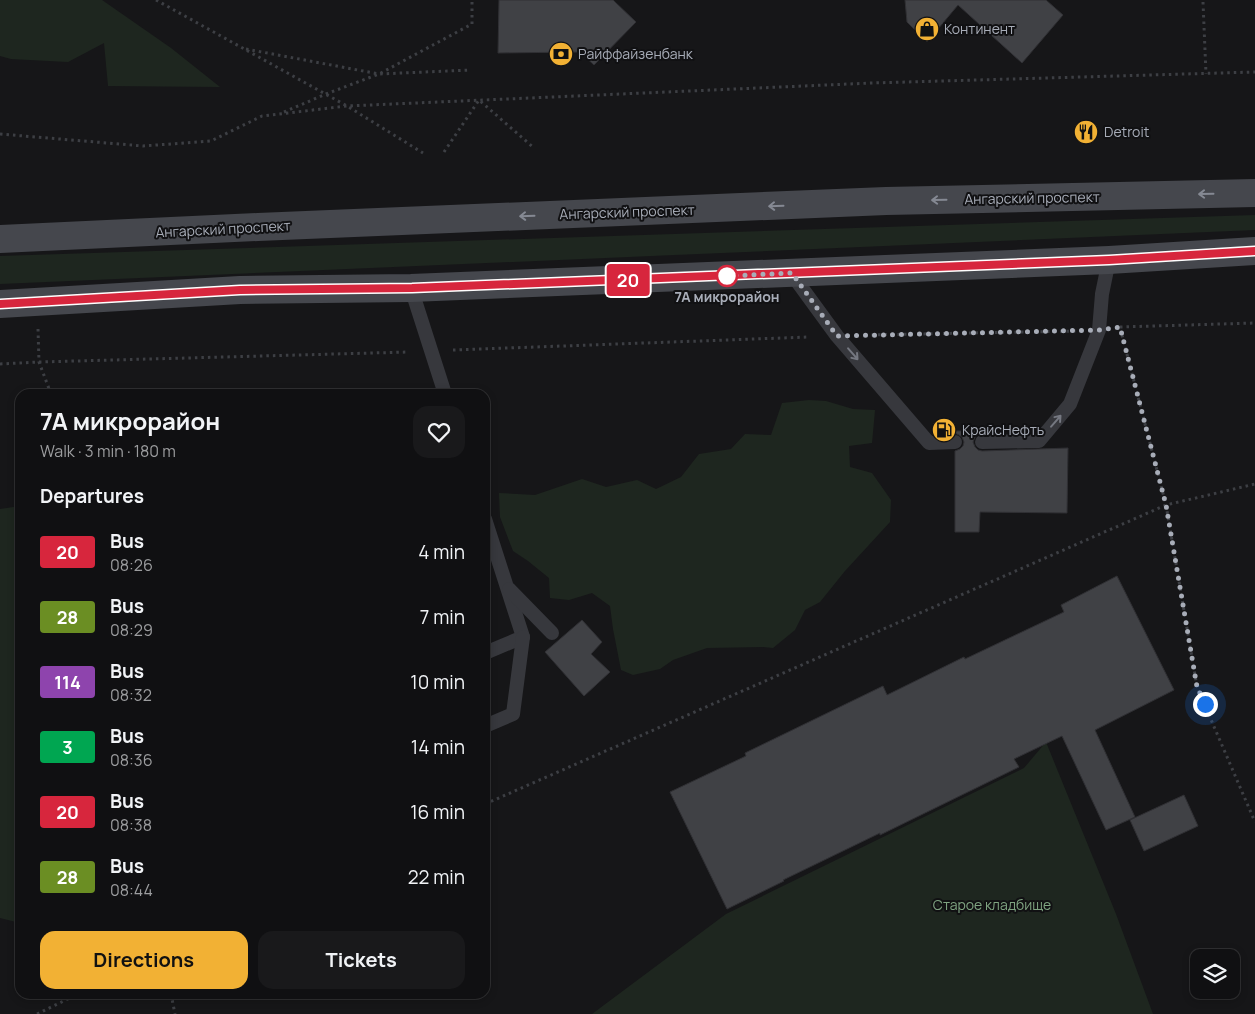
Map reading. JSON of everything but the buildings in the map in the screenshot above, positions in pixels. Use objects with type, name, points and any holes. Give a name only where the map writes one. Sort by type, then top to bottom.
[{"type":"street","name":"Ангарский проспект","points":[[0,239],[886,201],[1255,193]]},
{"type":"street","points":[[0,304],[240,290],[412,288],[1109,260],[1255,251]]},
{"type":"lane","points":[[982,442],[1039,441],[1070,404],[1099,330],[1102,294],[1109,260]]},
{"type":"lane","points":[[792,273],[837,336],[929,443],[955,442]]},
{"type":"lane","points":[[412,288],[443,389]]},
{"type":"lane","points":[[490,534],[523,637],[513,714],[490,724]]},
{"type":"lane","points":[[507,587],[552,633]]},
{"type":"lane","points":[[490,651],[523,637]]},
{"type":"path","points":[[156,0],[347,106],[422,153]]},
{"type":"path","points":[[279,114],[379,74],[472,24],[472,0]]},
{"type":"path","points":[[1203,2],[1206,74]]},
{"type":"path","points":[[243,48],[379,74],[471,70]]},
{"type":"path","points":[[0,134],[143,146],[211,140],[262,116],[347,106],[882,83],[1255,72]]},
{"type":"path","points":[[479,100],[534,148]]},
{"type":"path","points":[[444,152],[479,100]]},
{"type":"path","points":[[37,302],[38,362],[49,389]]},
{"type":"path","points":[[1118,318],[1166,505],[1197,687],[1255,822]]},
{"type":"path","points":[[0,364],[837,336],[1099,330],[1120,327],[1255,323]]},
{"type":"path","points":[[490,802],[1166,505],[1255,484]]},
{"type":"path","points":[[37,1014],[68,999]]},
{"type":"path","points":[[172,999],[175,1014]]},
{"type":"green space","points":[[0,0],[102,0],[171,48],[220,87],[108,86],[104,43],[68,62],[11,59],[0,56]]},
{"type":"green space","points":[[1255,215],[1255,230],[0,284],[0,256]]},
{"type":"green space","points":[[809,400],[826,401],[853,409],[875,410],[872,443],[849,446],[850,467],[872,473],[891,500],[890,522],[845,571],[820,602],[805,610],[795,630],[773,648],[707,648],[673,660],[660,669],[633,675],[621,670],[610,606],[592,593],[569,600],[550,598],[549,578],[513,551],[500,517],[499,493],[535,495],[582,479],[606,487],[637,480],[656,489],[681,477],[699,454],[731,449],[745,434],[771,435],[782,403]]},
{"type":"green space","points":[[15,507],[15,922],[0,918],[0,509]]},
{"type":"green space","name":"Старое кладбище","points":[[1046,742],[1116,914],[1153,1014],[592,1014],[726,914],[1024,768]]},
{"type":"bus line","name":"20","points":[[0,304],[240,290],[412,288],[1109,260],[1255,251]]},
{"type":"place","name":"Континент","points":[[927,29]]},
{"type":"place","name":"Райффайзенбанк","points":[[561,54]]},
{"type":"place","name":"Detroit","points":[[1086,132]]},
{"type":"place","name":"7А микрорайон","points":[[727,276]]},
{"type":"place","name":"КрайсНефть","points":[[944,430]]},
{"type":"route","points":[[727,276],[792,273],[837,336],[1099,330],[1120,327],[1166,505],[1197,687],[1205,704]]}]
